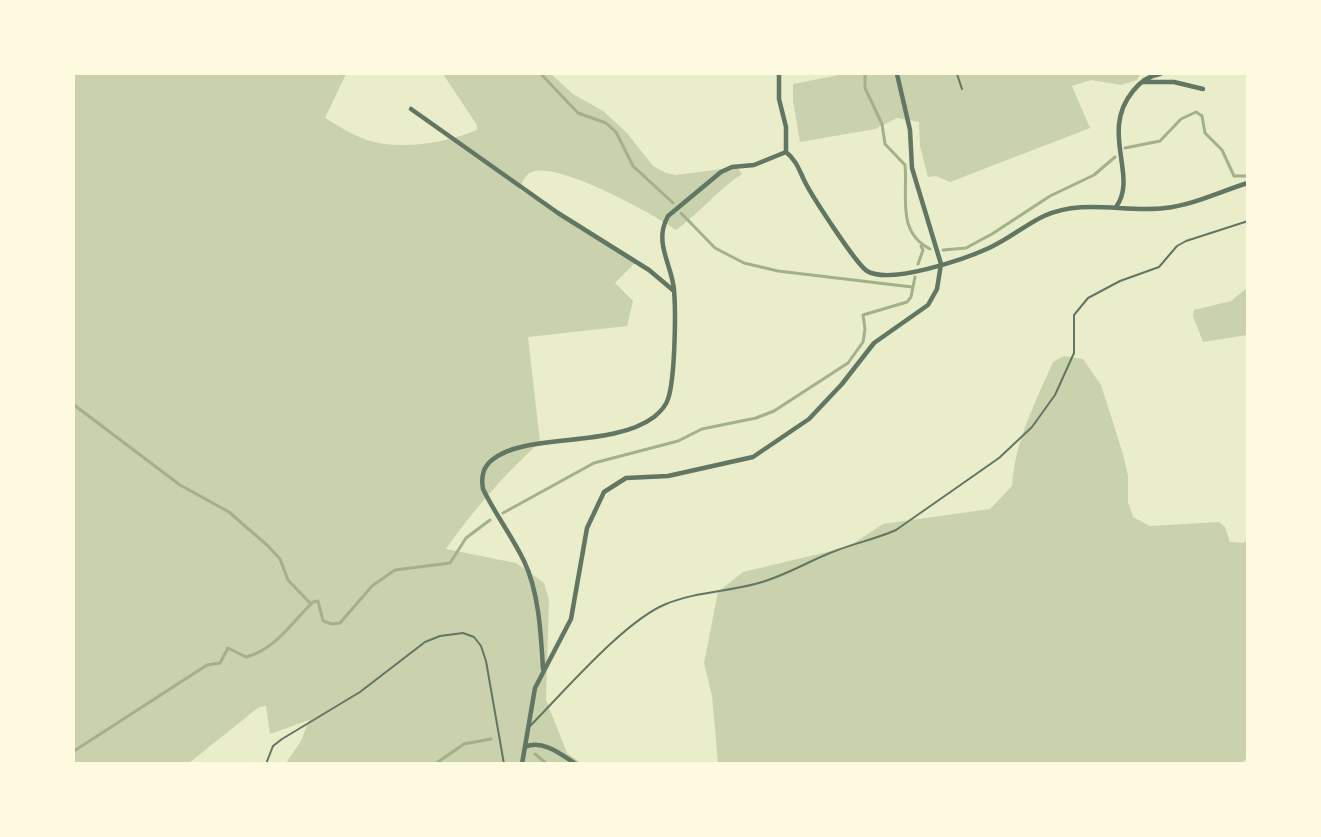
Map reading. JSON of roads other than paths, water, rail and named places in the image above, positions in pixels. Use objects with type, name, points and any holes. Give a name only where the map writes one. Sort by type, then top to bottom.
[{"type":"street","points":[[779,74],[779,99],[786,128],[786,152],[800,169],[806,183],[852,255],[867,271],[887,277],[941,264],[988,248],[1059,210],[1116,207],[1145,209],[1178,206],[1248,183]]},
{"type":"street","points":[[522,764],[535,688],[543,669],[571,620],[587,528],[604,492],[626,478],[668,476],[753,457],[765,451],[810,419],[874,343],[928,305],[937,289],[941,264],[912,168],[910,130],[897,74]]},
{"type":"street","points":[[1116,207],[1123,198],[1124,188],[1118,127],[1124,103],[1142,81],[1160,74]]},
{"type":"street","points":[[1142,81],[1174,82],[1203,89]]},
{"type":"street","points":[[411,109],[558,213],[649,270],[674,291]]},
{"type":"street","points":[[543,669],[542,639],[525,563],[483,489],[481,479],[484,470],[492,460],[518,448],[614,433],[652,418],[662,410],[673,384],[674,291],[661,236],[668,216],[721,172],[732,167],[754,165],[786,152]]},
{"type":"street","points":[[525,747],[532,743],[542,745],[576,764]]},
{"type":"lane","points":[[957,74],[962,89]]},
{"type":"lane","points":[[528,728],[645,615],[665,604],[702,593],[754,585],[784,576],[833,551],[896,530],[999,458],[1032,427],[1055,395],[1074,353],[1074,315],[1088,298],[1120,281],[1159,267],[1178,246],[1186,241],[1248,221]]},
{"type":"lane","points":[[266,764],[273,746],[282,739],[360,692],[425,642],[440,636],[463,633],[474,637],[481,646],[486,661],[504,764]]},
{"type":"waterway","points":[[541,74],[578,113],[606,123],[616,132],[633,166],[673,203]]},
{"type":"waterway","points":[[865,74],[865,88],[882,124],[885,144],[905,165],[905,200],[908,223],[919,242],[930,249]]},
{"type":"waterway","points":[[1125,148],[1160,141],[1181,119],[1196,112],[1202,116],[1205,133],[1222,150],[1234,176],[1248,176]]},
{"type":"waterway","points":[[943,250],[966,248],[992,234],[1050,196],[1094,175],[1115,157]]},
{"type":"waterway","points":[[681,213],[715,248],[744,263],[778,271],[912,287]]},
{"type":"waterway","points":[[918,264],[923,250],[921,246]]},
{"type":"waterway","points":[[503,513],[594,463],[678,441],[702,429],[756,418],[774,411],[848,363],[863,342],[865,329],[863,315],[907,302],[911,297],[915,277]]},
{"type":"waterway","points":[[74,405],[180,485],[229,512],[280,559],[288,580],[311,604]]},
{"type":"waterway","points":[[74,751],[207,665],[220,663],[228,648],[246,657],[266,648],[283,634],[313,602],[318,601],[323,621],[332,624],[340,623],[372,586],[395,570],[450,563],[466,538],[490,520]]},
{"type":"waterway","points":[[435,764],[464,744],[491,739]]},
{"type":"waterway","points":[[535,754],[547,764]]}]
